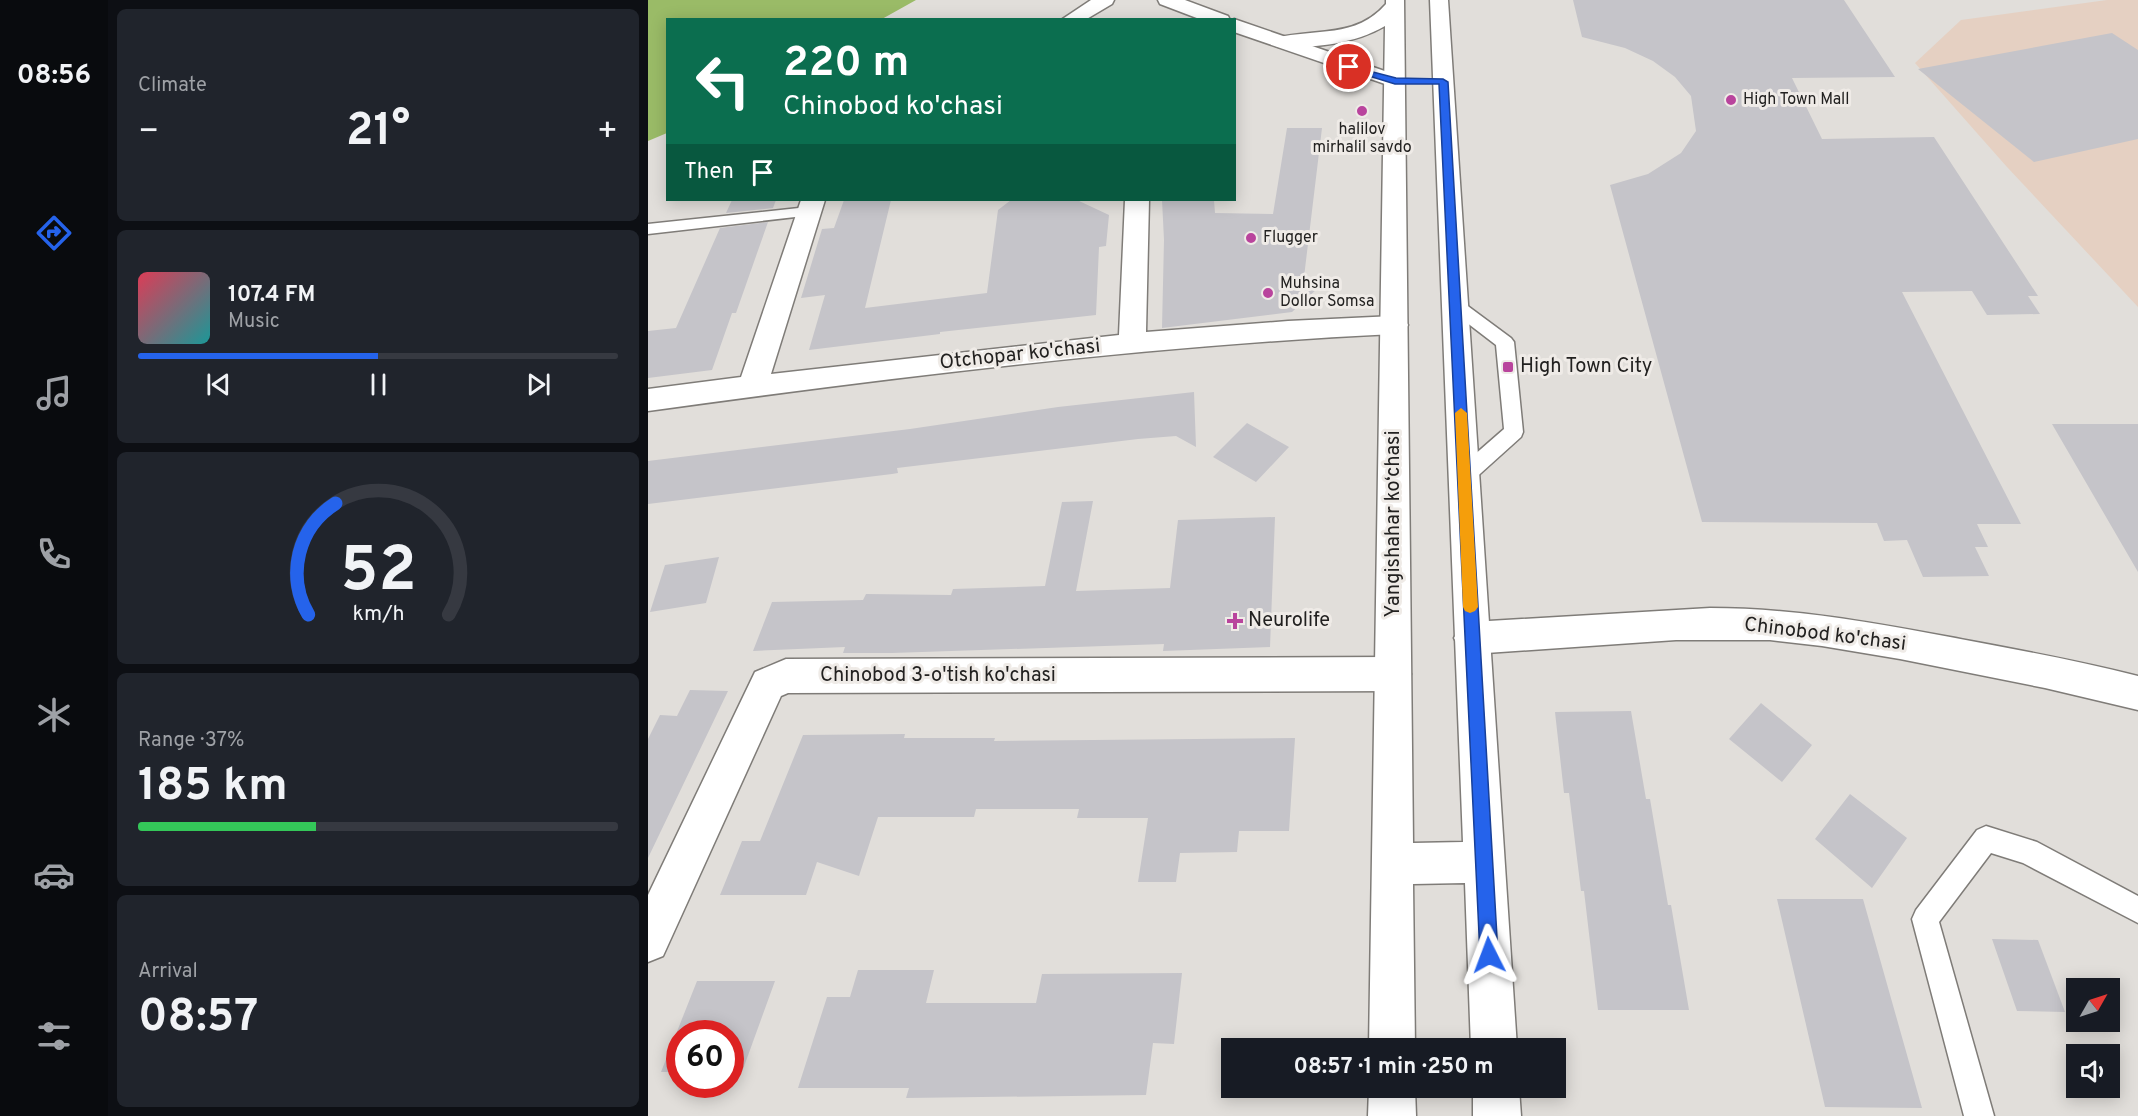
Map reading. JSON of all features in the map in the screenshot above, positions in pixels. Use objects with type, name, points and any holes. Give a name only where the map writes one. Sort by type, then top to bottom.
[{"type":"main road","points":[[1074,18],[1105,0]]},
{"type":"main road","points":[[1167,0],[1216,18]]},
{"type":"main road","name":"Yangishahar ko‘chasi","points":[[1392,1038],[1394,325],[1419,81],[1439,0]]},
{"type":"main road","points":[[1283,42],[1317,40],[1368,28],[1380,21],[1395,3]]},
{"type":"main road","name":"Yangishahar ko‘chasi","points":[[1395,3],[1419,81],[1455,305],[1493,1038]]},
{"type":"main road","points":[[1236,25],[1283,42],[1419,81]]},
{"type":"main road","points":[[1132,342],[1137,201]]},
{"type":"main road","points":[[753,385],[811,206]]},
{"type":"main road","name":"Otchopar ko'chasi","points":[[648,400],[753,385],[1132,342],[1327,327],[1394,325]]},
{"type":"main road","name":"Chinobod ko'chasi","points":[[1472,638],[1532,637],[1710,623],[1776,625],[1891,642],[2093,681],[2138,693]]},
{"type":"main road","name":"Chinobod 3-o'tish ko'chasi","points":[[648,941],[768,684],[786,676],[1393,674]]},
{"type":"main road","points":[[1393,864],[1484,862]]},
{"type":"main road","points":[[1392,1098],[1392,1116]]},
{"type":"main road","points":[[1496,1098],[1497,1116]]},
{"type":"lane","points":[[648,229],[811,206]]},
{"type":"lane","points":[[1455,305],[1505,342],[1514,432],[1464,476]]},
{"type":"lane","points":[[1979,1116],[1925,919],[1986,838],[2028,851],[2138,910]]},
{"type":"shaded area","points":[[2107,0],[2138,0],[2138,307],[2007,167],[1915,63],[1961,20]]},
{"type":"green space","points":[[648,0],[916,0],[884,18],[666,18],[666,133],[648,141]]},
{"type":"building","points":[[1573,0],[1844,0],[1895,77],[1792,78],[1822,139],[1934,137],[2038,296],[2028,296],[2040,314],[1987,315],[1972,291],[1902,292],[2021,524],[1977,524],[1988,547],[1975,547],[1989,576],[1923,577],[1907,540],[1884,541],[1877,523],[1702,522],[1610,185],[1648,174],[1681,153],[1696,131],[1691,96],[1675,77],[1653,61],[1625,48],[1582,37]]},
{"type":"building","points":[[2112,33],[2138,50],[2138,139],[2034,162],[1918,69]]},
{"type":"building","points":[[1287,128],[1322,128],[1304,277],[1318,288],[1292,312],[1162,328],[1164,240],[1162,201],[1214,201],[1215,213],[1273,214]]},
{"type":"building","points":[[732,201],[776,201],[773,208],[726,213]]},
{"type":"building","points":[[844,201],[891,201],[865,308],[987,293],[998,210],[1010,201],[1079,201],[1109,215],[1106,246],[1099,247],[1096,315],[940,332],[940,334],[809,350],[825,295],[801,298],[822,229],[834,228]]},
{"type":"building","points":[[768,222],[736,313],[732,313],[712,370],[648,378],[648,331],[676,328],[720,228]]},
{"type":"building","points":[[1194,392],[1196,447],[1176,436],[1138,439],[897,468],[898,473],[892,474],[648,504],[648,461],[910,429],[1058,407]]},
{"type":"building","points":[[1247,423],[1289,447],[1256,482],[1213,457]]},
{"type":"building","points":[[2052,424],[2138,424],[2138,572]]},
{"type":"building","points":[[1093,501],[1076,591],[1170,588],[1178,520],[1275,517],[1270,647],[1163,651],[1164,644],[892,653],[843,653],[845,647],[753,651],[772,602],[863,600],[866,594],[951,595],[953,589],[1045,586],[1062,502]]},
{"type":"building","points":[[719,557],[706,603],[650,612],[665,565]]},
{"type":"building","points":[[690,690],[728,691],[648,858],[648,739],[660,715],[677,716]]},
{"type":"building","points":[[1761,703],[1812,745],[1782,782],[1729,739]]},
{"type":"building","points":[[1631,711],[1646,799],[1650,799],[1668,905],[1671,905],[1689,1010],[1598,1010],[1584,891],[1581,891],[1569,793],[1564,793],[1555,712]]},
{"type":"building","points":[[905,734],[904,738],[995,738],[994,741],[1295,738],[1289,831],[1239,831],[1237,852],[1180,853],[1176,882],[1138,882],[1148,818],[1077,818],[1079,809],[976,809],[974,817],[878,817],[859,876],[817,862],[806,895],[720,895],[742,841],[760,841],[803,735]]},
{"type":"building","points":[[1850,794],[1907,838],[1872,888],[1815,839]]},
{"type":"building","points":[[1777,899],[1863,899],[1922,1108],[1825,1107]]},
{"type":"building","points":[[1992,939],[2038,940],[2065,1012],[2017,1011]]},
{"type":"building","points":[[858,970],[934,970],[926,1003],[1036,1003],[1042,974],[1182,973],[1174,1044],[1153,1043],[1146,1095],[906,1098],[909,1088],[798,1088],[827,997],[850,997]]},
{"type":"building","points":[[697,981],[775,981],[744,1066],[744,1020],[682,1020]]},
{"type":"building","points":[[666,1059],[666,1072],[661,1072]]},
{"type":"slow traffic","points":[[1461,413],[1470,607]]},
{"type":"place","name":"High Town Mall","points":[[1731,100]]},
{"type":"place","name":"halilov mirhalil savdo","points":[[1362,111]]},
{"type":"place","name":"Flugger","points":[[1251,238]]},
{"type":"place","name":"Muhsina Dollor Somsa","points":[[1268,293]]},
{"type":"place","name":"High Town City","points":[[1508,367]]},
{"type":"place","name":"Neurolife","points":[[1235,621]]},
{"type":"route","points":[[1349,67],[1395,81],[1443,82],[1489,955]]}]
